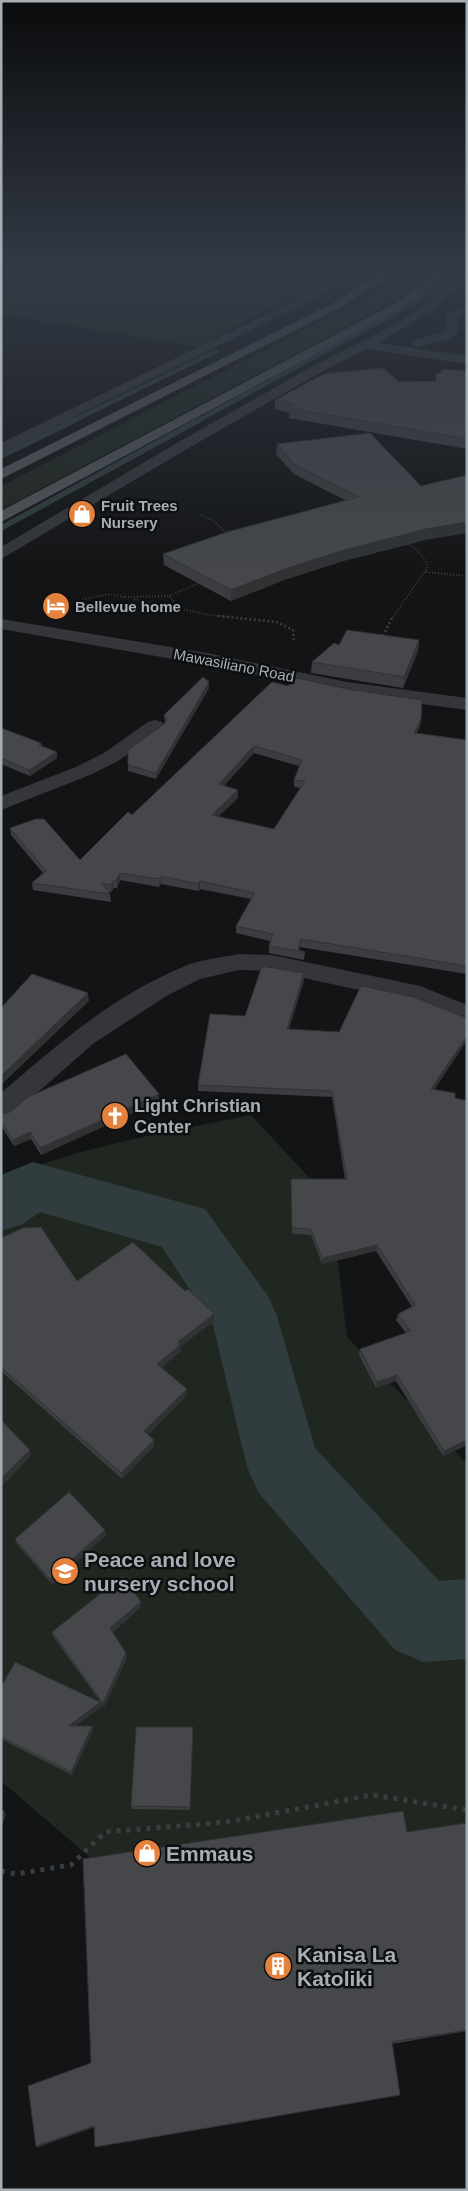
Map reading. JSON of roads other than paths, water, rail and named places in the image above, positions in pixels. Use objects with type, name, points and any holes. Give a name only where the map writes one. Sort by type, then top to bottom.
[{"type":"main road","points":[[1,475],[211,369]]},
{"type":"main road","points":[[1,517],[281,369]]},
{"type":"street","points":[[1,449],[163,369]]},
{"type":"street","points":[[1,554],[187,443],[317,369]]},
{"type":"street","name":"Mawasiliano Road","points":[[1,624],[207,659],[347,688],[467,704]]},
{"type":"street","points":[[1,804],[83,771],[111,757],[155,726]]},
{"type":"street","points":[[1,1109],[85,1036],[137,1002],[193,972],[238,962],[272,963],[420,995],[467,1016]]},
{"type":"waterway","points":[[75,420],[179,369]]},
{"type":"waterway","points":[[199,420],[292,369]]},
{"type":"waterway","points":[[1,456],[77,419]]},
{"type":"waterway","points":[[1,528],[201,419]]},
{"type":"waterway","points":[[1,1206],[33,1186],[183,1227],[244,1316],[284,1467],[423,1622],[467,1619]]},
{"type":"place","name":"Fruit Trees Nursery","points":[[82,514]]},
{"type":"place","name":"Bellevue home","points":[[56,606]]},
{"type":"place","name":"Light Christian Center","points":[[115,1116]]},
{"type":"place","name":"Peace and love nursery school","points":[[65,1571]]},
{"type":"place","name":"Emmaus","points":[[147,1853]]},
{"type":"place","name":"Kanisa La Katoliki","points":[[278,1966]]}]
